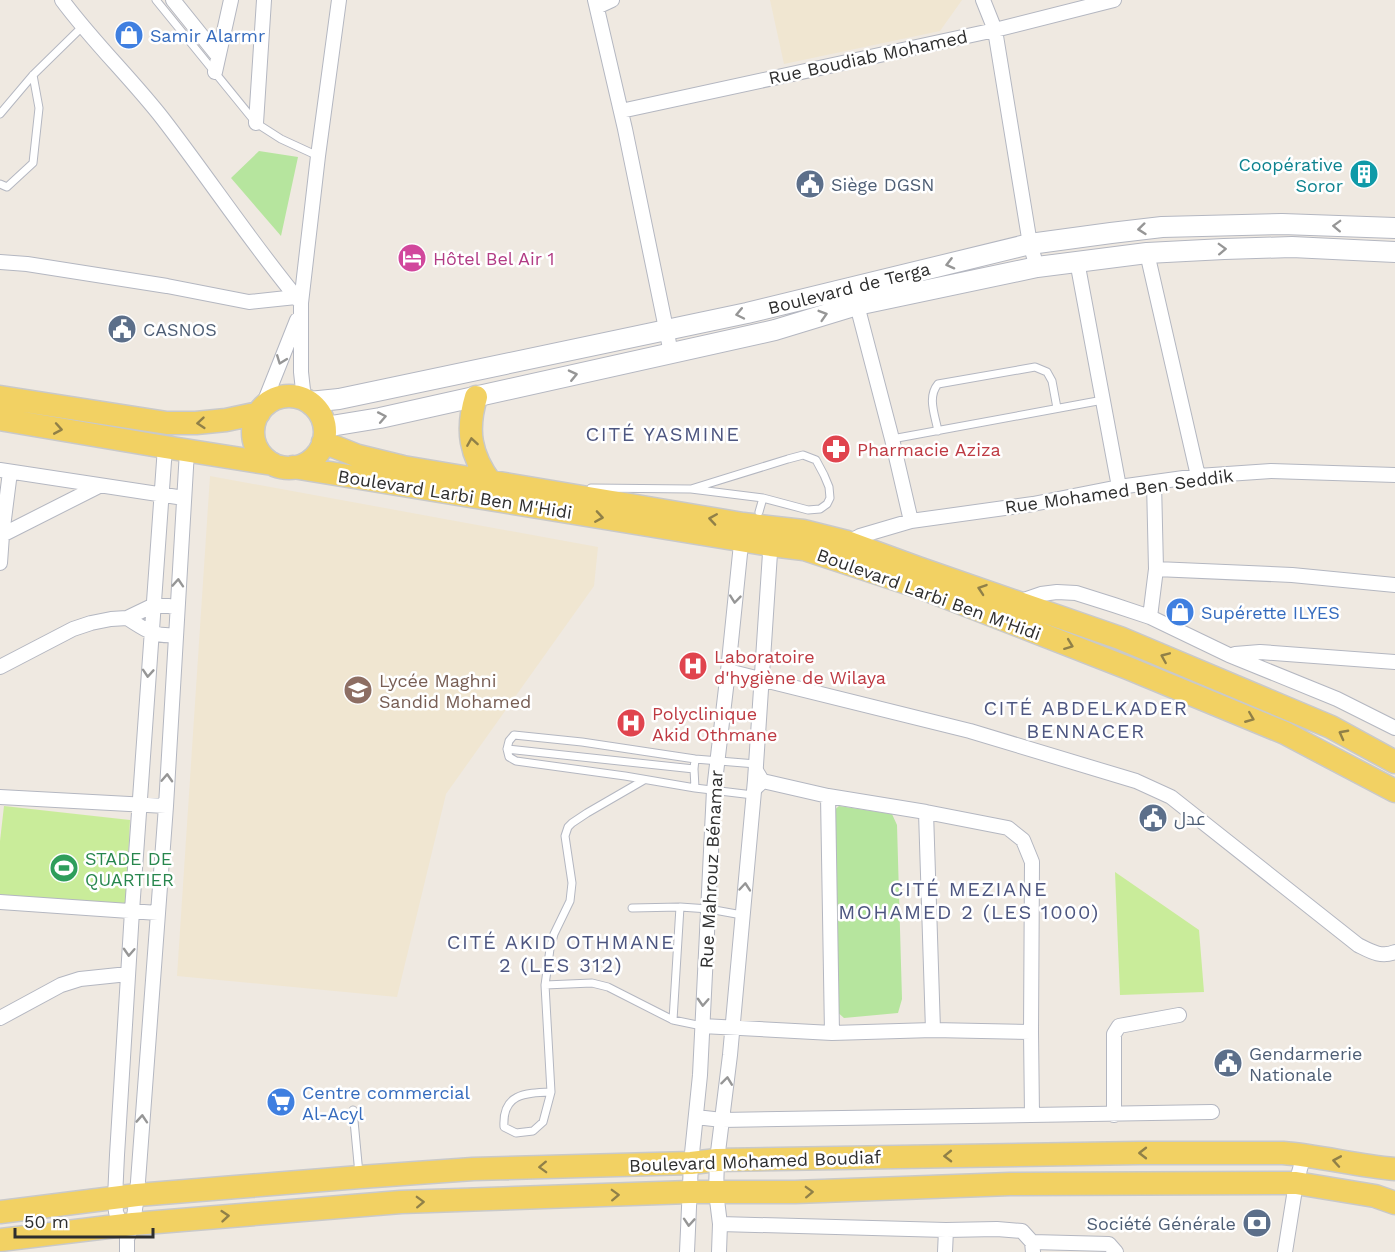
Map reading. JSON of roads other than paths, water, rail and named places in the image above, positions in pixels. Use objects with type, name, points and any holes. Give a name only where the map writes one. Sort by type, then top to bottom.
[{"type":"main road","name":"Boulevard de Terga","points":[[306,400],[339,399],[747,313],[1030,244],[1162,227],[1282,224],[1395,228]]},
{"type":"main road","name":"Boulevard de Terga","points":[[324,435],[380,418],[775,330],[857,305],[1037,267],[1147,253],[1292,247],[1395,252]]},
{"type":"main road","points":[[286,396],[306,400],[322,417],[324,435],[319,452],[303,465],[283,465],[263,456],[257,447],[254,435],[254,423],[260,410],[269,402],[286,396]]},
{"type":"main road","points":[[0,397],[167,423],[216,421],[260,410]]},
{"type":"main road","points":[[476,397],[471,414],[471,434],[475,455],[490,483]]},
{"type":"main road","name":"Boulevard Larbi Ben M'Hidi","points":[[0,419],[283,465],[757,530]]},
{"type":"main road","points":[[165,447],[167,423]]},
{"type":"main road","name":"Boulevard Larbi Ben M'Hidi","points":[[324,435],[358,456],[403,467],[757,530],[804,549],[844,552],[918,568],[1120,638],[1331,727],[1395,762]]},
{"type":"main road","name":"Boulevard Larbi Ben M'Hidi","points":[[844,552],[925,589],[1128,668],[1285,733],[1395,791]]},
{"type":"main road","name":"Boulevard Mohamed Boudiaf","points":[[0,1212],[137,1195],[360,1177],[473,1169],[691,1163],[717,1160],[1283,1153],[1395,1169]]},
{"type":"main road","name":"Boulevard Mohamed Boudiaf","points":[[0,1240],[127,1235],[401,1202],[690,1192],[807,1192],[1010,1184],[1296,1183],[1375,1196],[1395,1203]]},
{"type":"street","points":[[62,0],[82,27],[161,118],[299,304]]},
{"type":"street","points":[[173,0],[218,56]]},
{"type":"street","points":[[215,72],[231,0]]},
{"type":"street","points":[[256,123],[264,0]]},
{"type":"street","points":[[306,400],[301,372],[299,304],[339,0]]},
{"type":"street","points":[[612,0],[596,4],[621,111],[671,353]]},
{"type":"street","points":[[983,0],[995,30],[1030,244],[1037,267]]},
{"type":"street","name":"Rue Boudiab Mohamed","points":[[621,111],[995,30],[1114,0]]},
{"type":"street","points":[[1147,253],[1198,476]]},
{"type":"street","points":[[1077,261],[1119,487]]},
{"type":"street","points":[[0,262],[27,264],[167,286],[249,302],[299,304]]},
{"type":"street","points":[[260,410],[299,304]]},
{"type":"street","points":[[857,305],[911,521]]},
{"type":"street","points":[[127,1235],[116,1212],[117,1155],[152,606],[165,447]]},
{"type":"street","points":[[127,1235],[136,1210],[166,806],[188,451]]},
{"type":"street","points":[[0,563],[5,471],[184,498]]},
{"type":"street","name":"Rue Mohamed Ben Seddik","points":[[844,552],[860,536],[911,521],[1034,504],[1154,482],[1198,476],[1271,471],[1395,475]]},
{"type":"street","points":[[1150,617],[1156,569],[1154,482]]},
{"type":"street","points":[[1,534],[99,486]]},
{"type":"street","name":"Rue Mahrouz Bénamar","points":[[687,1252],[691,1163],[700,1075],[714,790],[728,670],[757,530]]},
{"type":"street","name":"Rue Mahrouz Bénamar","points":[[718,1252],[720,1224],[716,1192],[717,1160],[730,1055],[762,678],[757,530]]},
{"type":"street","points":[[1156,569],[1292,575],[1395,585]]},
{"type":"street","points":[[1018,602],[1041,594],[1076,593],[1150,617],[1229,655],[1337,699],[1395,728]]},
{"type":"street","points":[[0,667],[73,629],[91,623],[127,618],[152,606],[177,608]]},
{"type":"street","points":[[127,618],[151,633],[175,635]]},
{"type":"street","points":[[1229,655],[1260,652],[1395,662]]},
{"type":"street","points":[[728,670],[969,731],[1136,781],[1171,797],[1358,945],[1376,954],[1395,952]]},
{"type":"street","points":[[767,782],[828,796],[1008,828],[1023,840],[1032,862],[1030,1032],[1032,1115]]},
{"type":"street","points":[[828,796],[832,1033]]},
{"type":"street","points":[[0,797],[166,806]]},
{"type":"street","points":[[926,812],[933,1030]]},
{"type":"street","points":[[0,902],[158,913]]},
{"type":"street","points":[[0,1018],[71,981],[128,974]]},
{"type":"street","points":[[1114,1115],[1114,1034],[1119,1026],[1179,1015]]},
{"type":"street","points":[[702,1026],[832,1033],[933,1030],[1030,1032]]},
{"type":"street","points":[[696,1117],[722,1120],[1212,1112]]},
{"type":"street","points":[[117,1155],[140,1155]]},
{"type":"street","points":[[1285,1252],[1296,1183],[1304,1155]]},
{"type":"street","points":[[720,1224],[946,1230],[997,1229],[1022,1232],[1033,1247],[1108,1244],[1116,1252]]},
{"type":"street","points":[[945,1252],[946,1230]]},
{"type":"lane","points":[[156,0],[256,123],[281,139],[318,156]]},
{"type":"lane","points":[[0,114],[33,75],[82,27]]},
{"type":"lane","points":[[0,184],[7,187],[33,163],[39,108],[33,75]]},
{"type":"lane","points":[[938,431],[932,399],[933,390],[938,384],[1035,367],[1047,372],[1052,381],[1057,408]]},
{"type":"lane","points":[[892,439],[1103,400]]},
{"type":"lane","points":[[523,488],[691,489],[763,498],[808,510],[820,509],[827,504],[830,498],[829,487],[816,460],[803,455],[691,489]]},
{"type":"lane","points":[[757,530],[763,498]]},
{"type":"lane","points":[[514,735],[717,761],[756,764],[767,782],[753,795],[695,788],[516,761],[509,757],[507,749],[514,735]]},
{"type":"lane","points":[[507,749],[694,769]]},
{"type":"lane","points":[[695,759],[695,788]]},
{"type":"lane","points":[[551,1092],[527,1093],[514,1098],[503,1114],[504,1127],[516,1133],[533,1131],[543,1122],[551,1092],[545,985],[554,934],[570,901],[572,883],[565,836],[568,827],[587,813],[644,780]]},
{"type":"lane","points":[[673,1020],[680,907]]},
{"type":"lane","points":[[632,908],[680,907],[742,915]]},
{"type":"lane","points":[[545,985],[592,983],[608,987],[673,1020],[702,1026]]},
{"type":"lane","points":[[353,1110],[360,1177]]},
{"type":"place","name":"Samir Alarmr","points":[[129,35]]},
{"type":"place","name":"Coopérative Soror","points":[[1364,174]]},
{"type":"place","name":"Siège DGSN","points":[[810,184]]},
{"type":"place","name":"Hôtel Bel Air 1","points":[[412,258]]},
{"type":"place","name":"CASNOS","points":[[122,329]]},
{"type":"place","name":"Pharmacie Aziza","points":[[836,449]]},
{"type":"place","name":"Supérette ILYES","points":[[1180,612]]},
{"type":"place","name":"Laboratoire d'hygiène de Wilaya","points":[[693,666]]},
{"type":"place","name":"Lycée Maghni Sandid Mohamed","points":[[358,690]]},
{"type":"place","name":"Polyclinique Akid Othmane","points":[[631,723]]},
{"type":"place","name":"عدل","points":[[1153,818]]},
{"type":"place","name":"STADE DE QUARTIER","points":[[64,868]]},
{"type":"place","name":"Gendarmerie Nationale","points":[[1228,1063]]},
{"type":"place","name":"Centre commercial Al-Acyl","points":[[281,1102]]},
{"type":"place","name":"Société Générale","points":[[1257,1223]]},
{"type":"district","name":"CITÉ YASMINE","points":[[663,434]]},
{"type":"district","name":"CITÉ ABDELKADER BENNACER","points":[[1086,720]]},
{"type":"district","name":"CITÉ MEZIANE MOHAMED 2 (LES 1000)","points":[[969,900]]},
{"type":"district","name":"CITÉ AKID OTHMANE 2 (LES 312)","points":[[561,954]]}]
